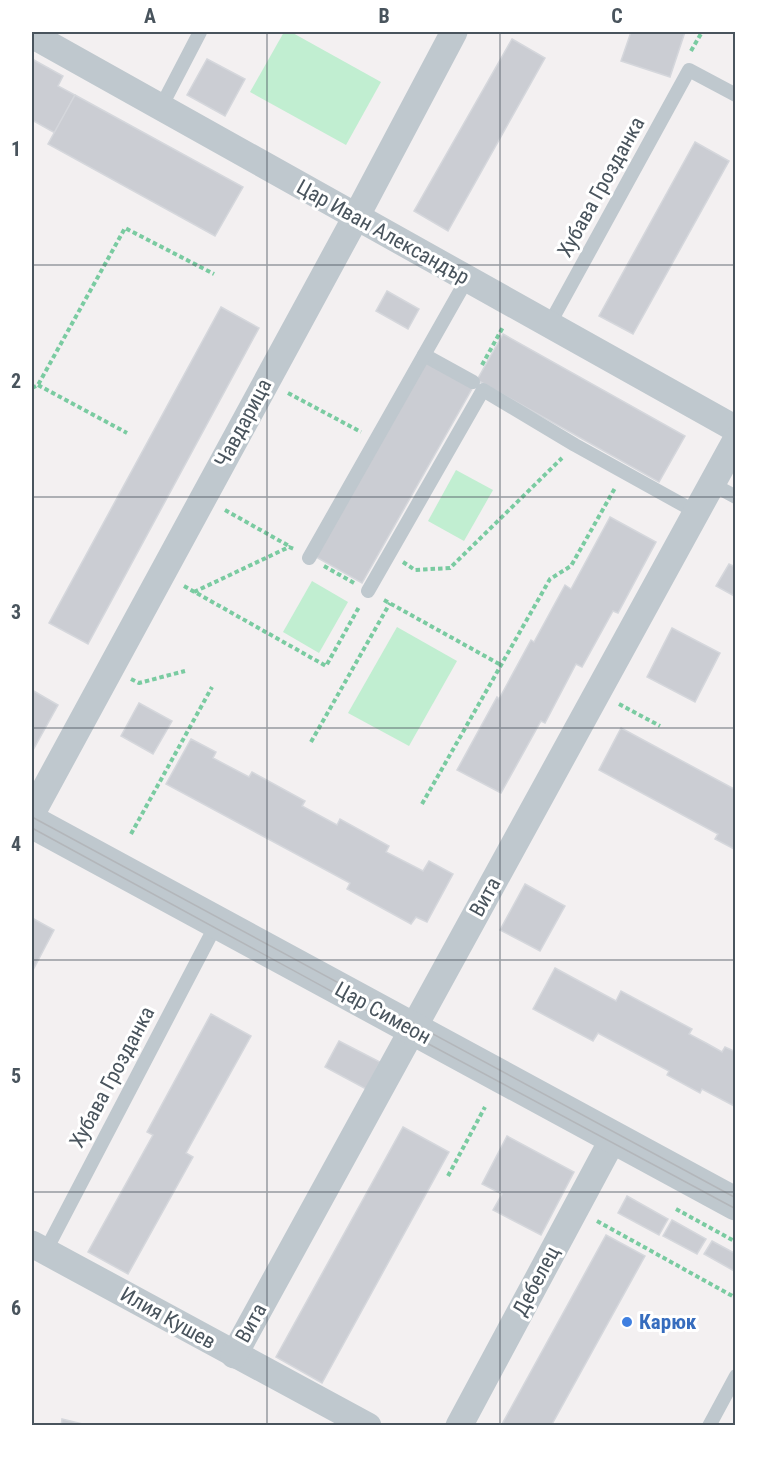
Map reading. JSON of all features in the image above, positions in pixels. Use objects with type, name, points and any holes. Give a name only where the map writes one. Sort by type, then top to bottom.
[{"type":"street","name":"Чавдарица","points":[[32,813],[454,32]]},
{"type":"street","name":"Цар Иван Александър","points":[[32,35],[735,429]]},
{"type":"street","name":"Вита","points":[[234,1354],[735,440]]},
{"type":"street","name":"Цар Симеон","points":[[32,822],[412,1030],[735,1203]]},
{"type":"street","name":"Дебелец","points":[[459,1425],[614,1137]]},
{"type":"street","name":"Илия Кушев","points":[[38,1248],[368,1425]]},
{"type":"lane","points":[[161,107],[200,32]]},
{"type":"lane","name":"Хубава Грозданка","points":[[549,325],[689,70],[735,95]]},
{"type":"lane","points":[[309,558],[466,279]]},
{"type":"lane","points":[[424,355],[473,382]]},
{"type":"lane","points":[[368,591],[483,390],[575,445],[696,512]]},
{"type":"lane","points":[[712,484],[735,497]]},
{"type":"lane","name":"Хубава Грозданка","points":[[38,1248],[217,922]]},
{"type":"lane","points":[[709,1425],[735,1376]]},
{"type":"path","points":[[32,388],[38,385],[125,228],[214,274]]},
{"type":"path","points":[[473,382],[515,306]]},
{"type":"path","points":[[266,381],[375,440]]},
{"type":"path","points":[[38,385],[127,433]]},
{"type":"path","points":[[389,554],[416,570],[450,568],[575,445]]},
{"type":"path","points":[[422,804],[550,579],[571,566],[624,472]]},
{"type":"path","points":[[203,497],[501,665]]},
{"type":"path","points":[[194,592],[289,547]]},
{"type":"path","points":[[162,574],[326,666],[368,591]]},
{"type":"path","points":[[311,742],[390,603]]},
{"type":"path","points":[[111,668],[139,683],[185,671]]},
{"type":"path","points":[[131,834],[212,687]]},
{"type":"path","points":[[597,692],[660,726]]},
{"type":"path","points":[[448,1176],[485,1107]]},
{"type":"path","points":[[575,1209],[735,1298]]},
{"type":"path","points":[[676,1209],[735,1242]]},
{"type":"green space","points":[[284,32],[291,32],[381,82],[346,145],[250,92]]},
{"type":"green space","points":[[456,470],[493,490],[464,541],[428,521]]},
{"type":"green space","points":[[312,581],[348,602],[319,653],[283,632]]},
{"type":"green space","points":[[397,627],[457,661],[409,746],[348,713]]},
{"type":"building","points":[[631,32],[685,32],[670,77],[621,61]]},
{"type":"building","points":[[512,39],[545,58],[448,231],[414,211]]},
{"type":"building","points":[[32,59],[63,76],[58,86],[75,95],[55,133],[32,120]]},
{"type":"building","points":[[207,59],[245,79],[225,116],[187,95]]},
{"type":"building","points":[[75,95],[243,187],[215,236],[48,144]]},
{"type":"building","points":[[695,142],[729,161],[633,334],[599,316]]},
{"type":"building","points":[[387,291],[419,309],[408,329],[376,311]]},
{"type":"building","points":[[221,307],[259,328],[88,644],[49,623]]},
{"type":"building","points":[[503,334],[685,436],[659,482],[477,380]]},
{"type":"building","points":[[427,361],[473,387],[362,583],[316,557]]},
{"type":"building","points":[[610,517],[656,542],[618,613],[613,611],[582,667],[576,664],[545,723],[541,721],[501,793],[457,770],[531,640],[534,642],[565,585],[571,589]]},
{"type":"building","points":[[736,561],[736,597],[716,586],[729,564],[733,566]]},
{"type":"building","points":[[672,628],[720,653],[695,702],[647,677]]},
{"type":"building","points":[[32,690],[58,705],[32,752]]},
{"type":"building","points":[[139,703],[172,721],[153,754],[121,736]]},
{"type":"building","points":[[621,728],[736,790],[736,850],[715,839],[718,834],[599,770]]},
{"type":"building","points":[[191,739],[216,752],[213,758],[249,777],[252,772],[305,801],[302,806],[337,825],[340,819],[389,846],[386,852],[423,871],[429,861],[453,874],[427,922],[416,917],[411,924],[347,889],[350,883],[166,784]]},
{"type":"building","points":[[525,884],[565,906],[540,951],[500,930]]},
{"type":"building","points":[[32,918],[54,930],[32,972]]},
{"type":"building","points":[[555,968],[616,1001],[621,991],[692,1029],[689,1034],[722,1052],[725,1047],[736,1052],[736,1107],[702,1089],[700,1093],[667,1075],[669,1071],[598,1033],[593,1041],[533,1009]]},
{"type":"building","points":[[211,1014],[251,1036],[186,1153],[193,1157],[128,1274],[88,1252],[153,1135],[147,1132]]},
{"type":"building","points":[[339,1041],[380,1062],[366,1089],[325,1067]]},
{"type":"building","points":[[403,1127],[449,1152],[322,1383],[276,1357]]},
{"type":"building","points":[[507,1136],[574,1172],[541,1235],[493,1210],[502,1194],[482,1184]]},
{"type":"building","points":[[627,1196],[668,1219],[659,1235],[618,1213]]},
{"type":"building","points":[[672,1220],[706,1239],[697,1254],[663,1236]]},
{"type":"building","points":[[606,1235],[645,1256],[551,1426],[501,1426]]},
{"type":"building","points":[[712,1241],[736,1254],[736,1272],[704,1254]]},
{"type":"building","points":[[62,1419],[83,1424],[83,1426],[61,1426]]},
{"type":"tram line","points":[[32,817],[736,1198]]},
{"type":"tram line","points":[[32,828],[736,1209]]},
{"type":"place","name":"Карюк","points":[[627,1322]]}]
